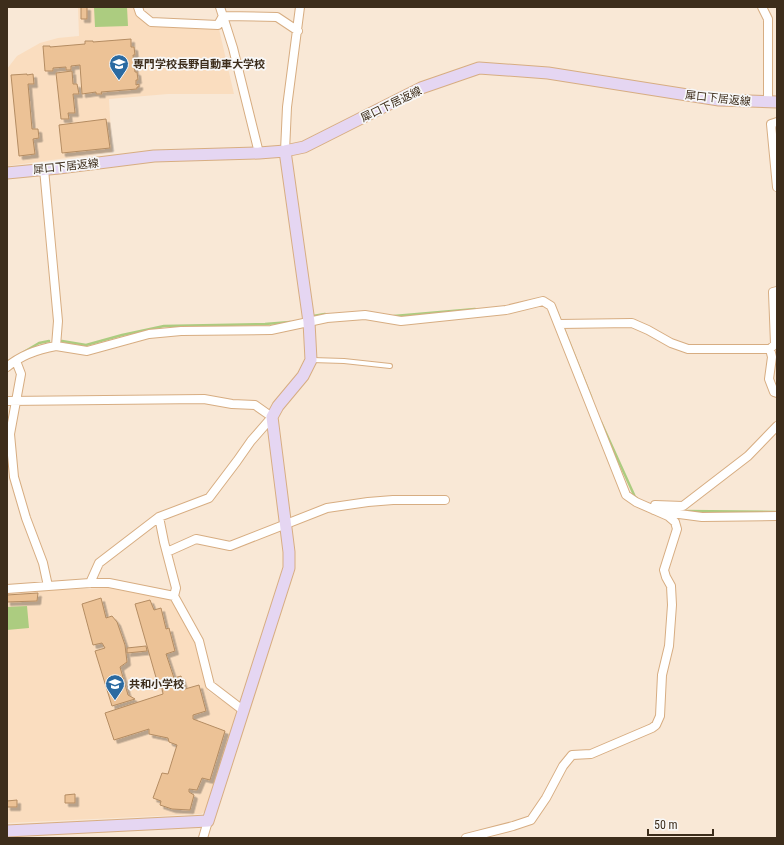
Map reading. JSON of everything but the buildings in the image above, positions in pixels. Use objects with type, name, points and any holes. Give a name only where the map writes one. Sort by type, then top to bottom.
[{"type":"street","points":[[138,7],[140,13],[151,22],[218,25],[223,16]]},
{"type":"street","points":[[220,7],[233,48],[259,153]]},
{"type":"street","points":[[90,583],[99,563],[159,517],[209,498],[251,441],[272,417],[278,406],[303,376],[311,360],[309,322],[285,151],[287,107],[300,7]]},
{"type":"street","points":[[762,7],[768,19],[772,102]]},
{"type":"street","points":[[223,16],[277,17],[298,31]]},
{"type":"street","name":"犀口下居返線","points":[[7,173],[154,156],[259,153],[285,151],[304,147],[421,88],[479,68],[548,73],[719,100],[772,102]]},
{"type":"street","points":[[777,122],[771,124],[777,187]]},
{"type":"street","points":[[44,169],[58,321],[56,346]]},
{"type":"street","points":[[562,324],[632,323],[671,343],[688,349],[770,349],[775,344],[774,292],[777,291]]},
{"type":"street","points":[[7,367],[16,360],[44,348],[56,346],[87,351],[149,334],[181,331],[271,330],[327,318],[365,315],[401,321],[506,310],[543,301],[551,306],[562,324],[626,495],[636,502],[668,516],[675,522],[677,529],[664,570],[671,586],[672,605],[669,646],[662,675],[659,721],[652,728],[591,754],[572,755],[563,766],[541,806],[531,820],[466,838]]},
{"type":"street","points":[[770,349],[772,357],[769,378],[774,392],[777,393]]},
{"type":"street","points":[[16,360],[21,374],[11,401],[10,434],[14,477],[26,518],[43,563],[48,586]]},
{"type":"street","points":[[11,401],[204,399],[255,406],[272,417]]},
{"type":"street","points":[[203,838],[289,568],[289,552],[284,524],[272,417]]},
{"type":"street","points":[[654,510],[655,504],[683,506],[748,456],[777,426]]},
{"type":"street","points":[[167,552],[196,539],[230,546],[327,508],[394,500],[445,500]]},
{"type":"street","points":[[654,510],[702,517],[777,516]]},
{"type":"street","points":[[159,517],[176,588],[174,596],[199,641],[210,685],[244,711]]},
{"type":"street","points":[[7,589],[109,583],[174,596]]},
{"type":"street","points":[[7,831],[208,821]]},
{"type":"lane","points":[[311,360],[344,361],[390,366]]},
{"type":"shaded area","name":"専門学校長野自動車大学校","points":[[78,7],[136,7],[138,16],[174,26],[219,29],[234,94],[168,94],[109,99],[112,152],[7,166],[7,69],[17,56],[40,43],[58,38],[79,36]]},
{"type":"shaded area","points":[[94,7],[127,7],[128,26],[95,27]]},
{"type":"shaded area","name":"共和小学校","points":[[108,588],[172,600],[194,640],[208,691],[236,710],[238,717],[207,810],[201,814],[7,823],[7,592]]},
{"type":"shaded area","points":[[27,606],[29,628],[7,630],[7,607]]},
{"type":"waterway","points":[[394,316],[475,309]]},
{"type":"waterway","points":[[557,312],[591,397]]},
{"type":"waterway","points":[[313,316],[325,314]]},
{"type":"waterway","points":[[62,341],[86,345],[164,326],[265,324],[290,322]]},
{"type":"waterway","points":[[7,362],[39,343],[49,341]]},
{"type":"waterway","points":[[601,422],[635,497],[637,498]]},
{"type":"waterway","points":[[684,511],[777,512]]},
{"type":"place","name":"専門学校長野自動車大学校","points":[[119,81]]},
{"type":"place","name":"共和小学校","points":[[115,701]]}]
